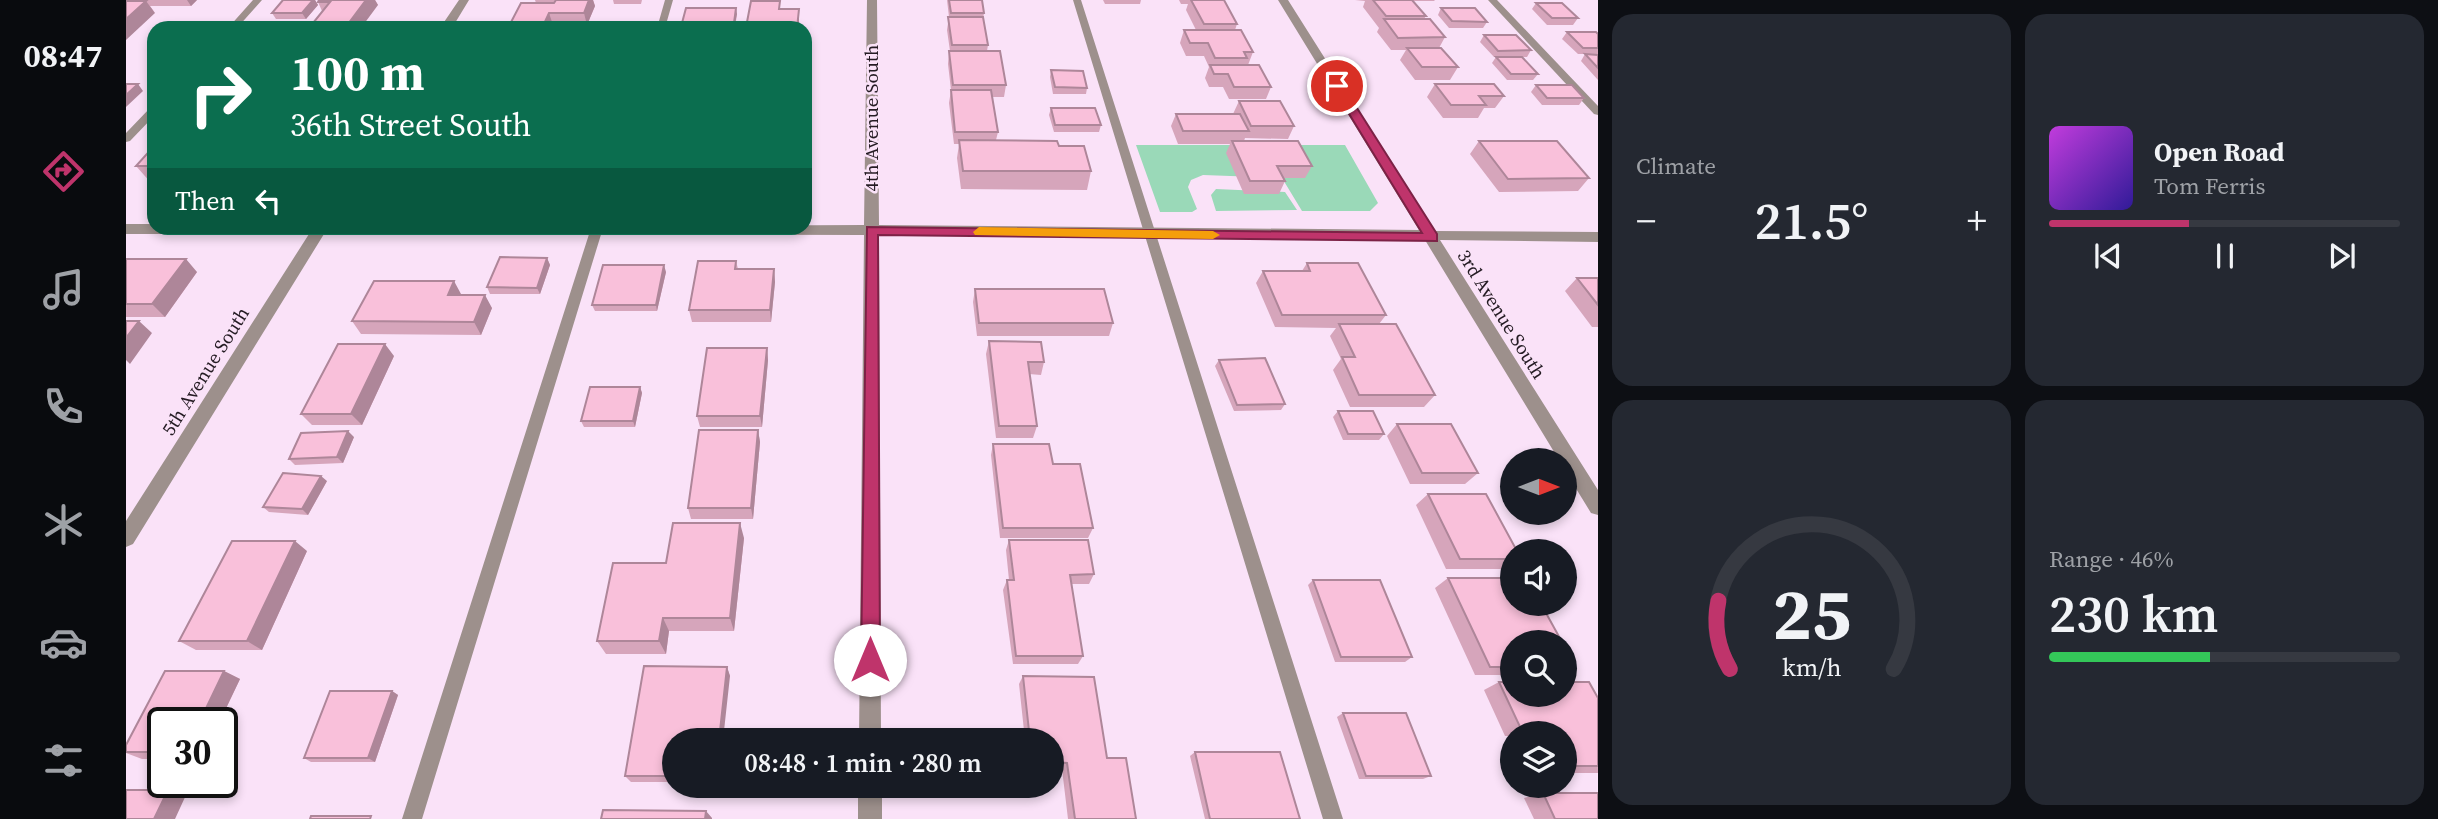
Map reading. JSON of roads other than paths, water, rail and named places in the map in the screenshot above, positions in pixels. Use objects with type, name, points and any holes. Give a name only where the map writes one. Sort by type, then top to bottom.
[{"type":"street","points":[[450,21],[464,0]]},
{"type":"street","name":"4th Avenue South","points":[[870,728],[872,0]]},
{"type":"street","name":"3rd Avenue South","points":[[1283,0],[1598,507]]},
{"type":"street","points":[[126,229],[147,229]]},
{"type":"street","points":[[812,230],[1432,238],[1598,237]]},
{"type":"street","name":"5th Avenue South","points":[[126,537],[315,235]]},
{"type":"street","points":[[870,798],[870,819]]},
{"type":"lane","points":[[238,21],[258,0]]},
{"type":"lane","points":[[663,21],[670,0]]},
{"type":"lane","points":[[1077,0],[1333,819]]},
{"type":"lane","points":[[1492,0],[1598,112]]},
{"type":"lane","points":[[126,139],[147,117]]},
{"type":"lane","points":[[412,819],[595,235]]}]
